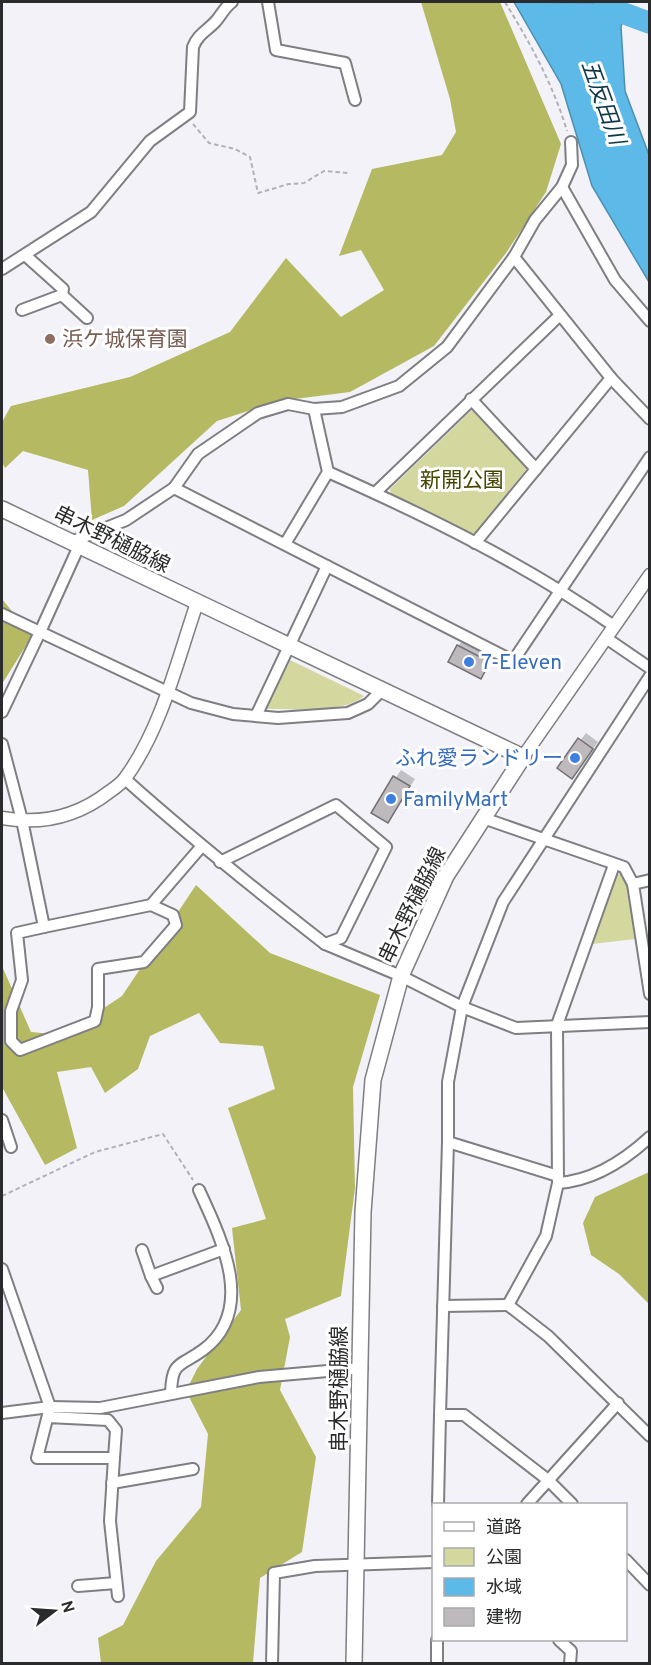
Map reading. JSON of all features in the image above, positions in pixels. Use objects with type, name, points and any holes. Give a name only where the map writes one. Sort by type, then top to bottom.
[{"type":"main road","name":"串木野樋脇線","points":[[2,509],[523,757],[446,876],[401,976],[373,1080],[363,1212],[362,1368],[354,1664]]},
{"type":"street","points":[[2,269],[91,212],[150,141],[190,112],[193,47],[196,38],[215,22],[221,11],[232,2]]},
{"type":"street","points":[[268,2],[276,50],[345,63],[355,100]]},
{"type":"street","points":[[2,712],[40,632],[75,544],[126,520],[174,488],[198,454],[258,413],[288,404],[314,409],[342,407],[399,386],[447,347],[514,257],[535,220],[562,187],[572,165],[571,142]]},
{"type":"street","points":[[562,187],[615,280],[650,321]]},
{"type":"street","points":[[24,255],[63,289],[62,295]]},
{"type":"street","points":[[514,257],[611,378],[650,419]]},
{"type":"street","points":[[22,310],[62,295]]},
{"type":"street","points":[[62,295],[87,318]]},
{"type":"street","points":[[375,493],[560,315]]},
{"type":"street","points":[[475,543],[611,378]]},
{"type":"street","points":[[471,399],[536,469]]},
{"type":"street","points":[[285,544],[328,472],[314,409]]},
{"type":"street","points":[[174,488],[513,661],[650,457]]},
{"type":"street","points":[[328,472],[475,543],[561,589],[614,626]]},
{"type":"street","points":[[256,716],[327,566]]},
{"type":"street","points":[[523,757],[650,575]]},
{"type":"street","points":[[2,818],[22,820],[67,817],[96,803],[125,779],[148,741],[197,603]]},
{"type":"street","points":[[2,614],[167,692],[209,708],[278,718],[348,713],[368,704],[381,691]]},
{"type":"street","points":[[606,638],[650,668]]},
{"type":"street","points":[[438,1503],[448,1082],[462,1007],[502,902],[650,676]]},
{"type":"street","points":[[2,744],[22,820],[44,927]]},
{"type":"street","points":[[125,779],[201,847],[324,944],[401,976],[462,1007],[516,1028],[650,1022]]},
{"type":"street","points":[[220,862],[336,805],[387,847],[341,938],[324,944]]},
{"type":"street","points":[[483,818],[624,867],[633,885],[650,994]]},
{"type":"street","points":[[151,905],[201,847]]},
{"type":"street","points":[[508,1305],[546,1236],[558,1179],[557,1025],[614,865]]},
{"type":"street","points":[[633,885],[650,880]]},
{"type":"street","points":[[151,905],[173,915],[176,925],[144,962],[99,969],[98,1007],[94,1021],[20,1050],[11,1041],[11,1011],[22,980],[17,933],[44,927],[151,905]]},
{"type":"street","points":[[2,1120],[11,1147]]},
{"type":"street","points":[[448,1142],[572,1182],[626,1159],[650,1137]]},
{"type":"street","points":[[171,1394],[172,1373],[182,1361],[202,1351],[217,1337],[227,1320],[231,1300],[231,1280],[224,1249],[200,1190]]},
{"type":"street","points":[[151,1276],[224,1249]]},
{"type":"street","points":[[142,1250],[157,1288]]},
{"type":"street","points":[[2,1269],[49,1412],[37,1458],[114,1458]]},
{"type":"street","points":[[443,1306],[508,1305],[548,1336],[650,1436]]},
{"type":"street","points":[[2,1413],[100,1408],[259,1377],[362,1368]]},
{"type":"street","points":[[528,1503],[618,1403]]},
{"type":"street","points":[[49,1412],[108,1420],[116,1430],[110,1521],[118,1596]]},
{"type":"street","points":[[440,1415],[464,1415],[548,1480],[571,1503]]},
{"type":"street","points":[[112,1483],[193,1469]]},
{"type":"street","points":[[627,1561],[650,1585]]},
{"type":"street","points":[[272,1664],[274,1572],[315,1566],[432,1562]]},
{"type":"street","points":[[78,1586],[116,1583]]},
{"type":"street","points":[[436,1664],[437,1641]]},
{"type":"street","points":[[560,1641],[570,1651],[570,1664]]},
{"type":"path","points":[[505,2],[536,54],[554,93],[571,142]]},
{"type":"path","points":[[186,116],[209,143],[235,149],[250,157],[258,193],[289,184],[304,183],[324,171],[348,172]]},
{"type":"path","points":[[2,1196],[95,1152],[163,1134],[200,1190]]},
{"type":"green space","points":[[421,2],[500,2],[561,144],[546,192],[506,253],[434,346],[350,392],[279,401],[217,421],[124,506],[92,520],[88,470],[23,451],[5,468],[2,462],[2,422],[11,406],[130,377],[230,332],[286,258],[341,317],[384,290],[361,250],[339,256],[372,169],[442,155],[456,132],[450,99]]},
{"type":"green space","name":"新開公園","points":[[472,410],[528,467],[475,533],[469,534],[391,494],[390,489]]},
{"type":"green space","points":[[2,599],[32,636],[2,684]]},
{"type":"green space","points":[[290,660],[364,696],[343,706],[330,708],[266,709]]},
{"type":"green space","points":[[614,873],[623,875],[635,907],[637,935],[635,939],[592,944],[590,939]]},
{"type":"green space","points":[[196,885],[270,953],[380,995],[353,1087],[355,1188],[341,1296],[285,1319],[290,1337],[280,1390],[316,1457],[302,1552],[260,1578],[253,1663],[101,1663],[98,1638],[123,1625],[156,1561],[201,1507],[208,1434],[186,1391],[197,1369],[241,1310],[232,1228],[266,1219],[228,1108],[275,1089],[263,1046],[220,1043],[199,1013],[150,1036],[138,1069],[105,1093],[91,1067],[57,1072],[77,1148],[45,1165],[2,1087],[2,966],[31,1032],[63,1035],[122,996]]},
{"type":"green space","points":[[649,1172],[649,1304],[619,1274],[591,1255],[583,1223],[595,1197]]},
{"type":"water","name":"五反田川","points":[[514,2],[627,3],[621,27],[625,91],[649,155],[649,282],[592,186],[561,84]]},
{"type":"building","name":"7-Eleven","points":[[457,645],[490,662],[481,679],[448,662]]},
{"type":"building","name":"ふれ愛ランドリー","points":[[578,738],[593,749],[572,779],[557,768]]},
{"type":"building","name":"FamilyMart","points":[[393,776],[410,786],[388,823],[371,813]]},
{"type":"waterway","points":[[605,2],[612,9],[650,23]]},
{"type":"place","name":"浜ケ城保育園","points":[[50,339]]},
{"type":"place","name":"7-Eleven","points":[[469,662]]},
{"type":"place","name":"ふれ愛ランドリー","points":[[575,758]]},
{"type":"place","name":"FamilyMart","points":[[391,799]]}]
